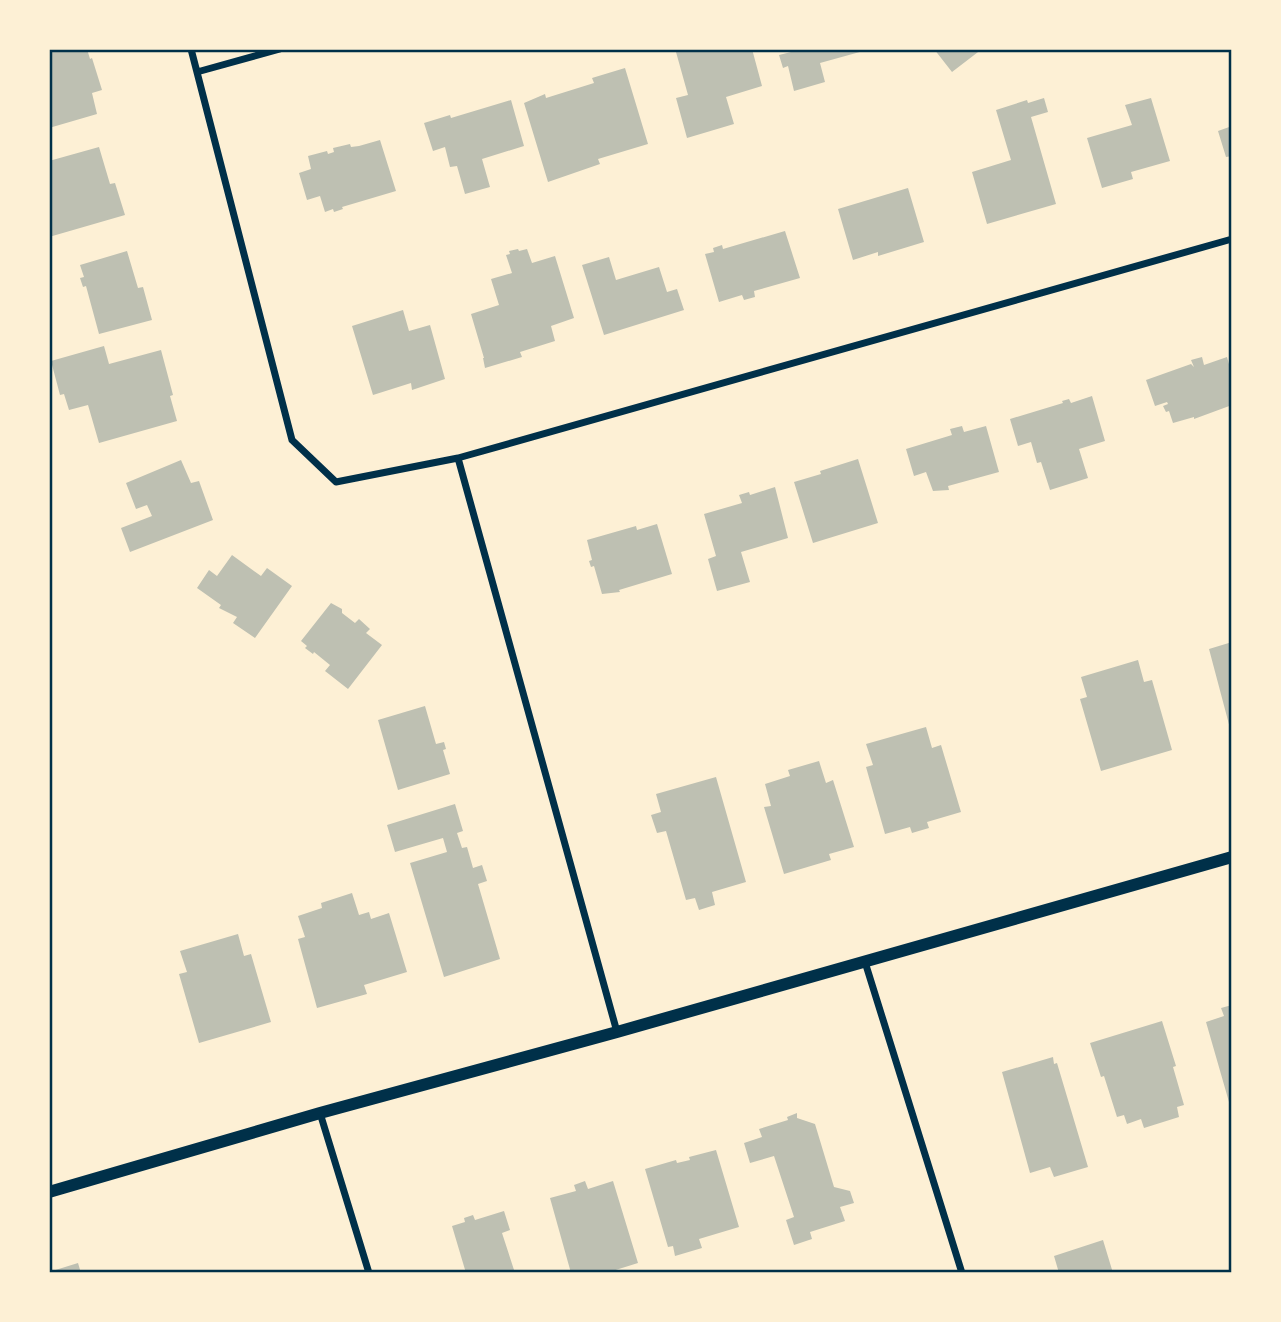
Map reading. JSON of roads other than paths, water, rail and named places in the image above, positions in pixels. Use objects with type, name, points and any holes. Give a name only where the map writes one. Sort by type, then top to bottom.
[{"type":"street","points":[[191,49],[292,440],[336,482],[458,458],[1232,239]]},
{"type":"street","points":[[197,72],[280,49]]},
{"type":"street","points":[[458,458],[617,1032]]},
{"type":"street","points":[[49,1192],[320,1113],[617,1032],[1232,857]]},
{"type":"street","points":[[865,962],[962,1273]]},
{"type":"street","points":[[320,1113],[369,1273]]}]
